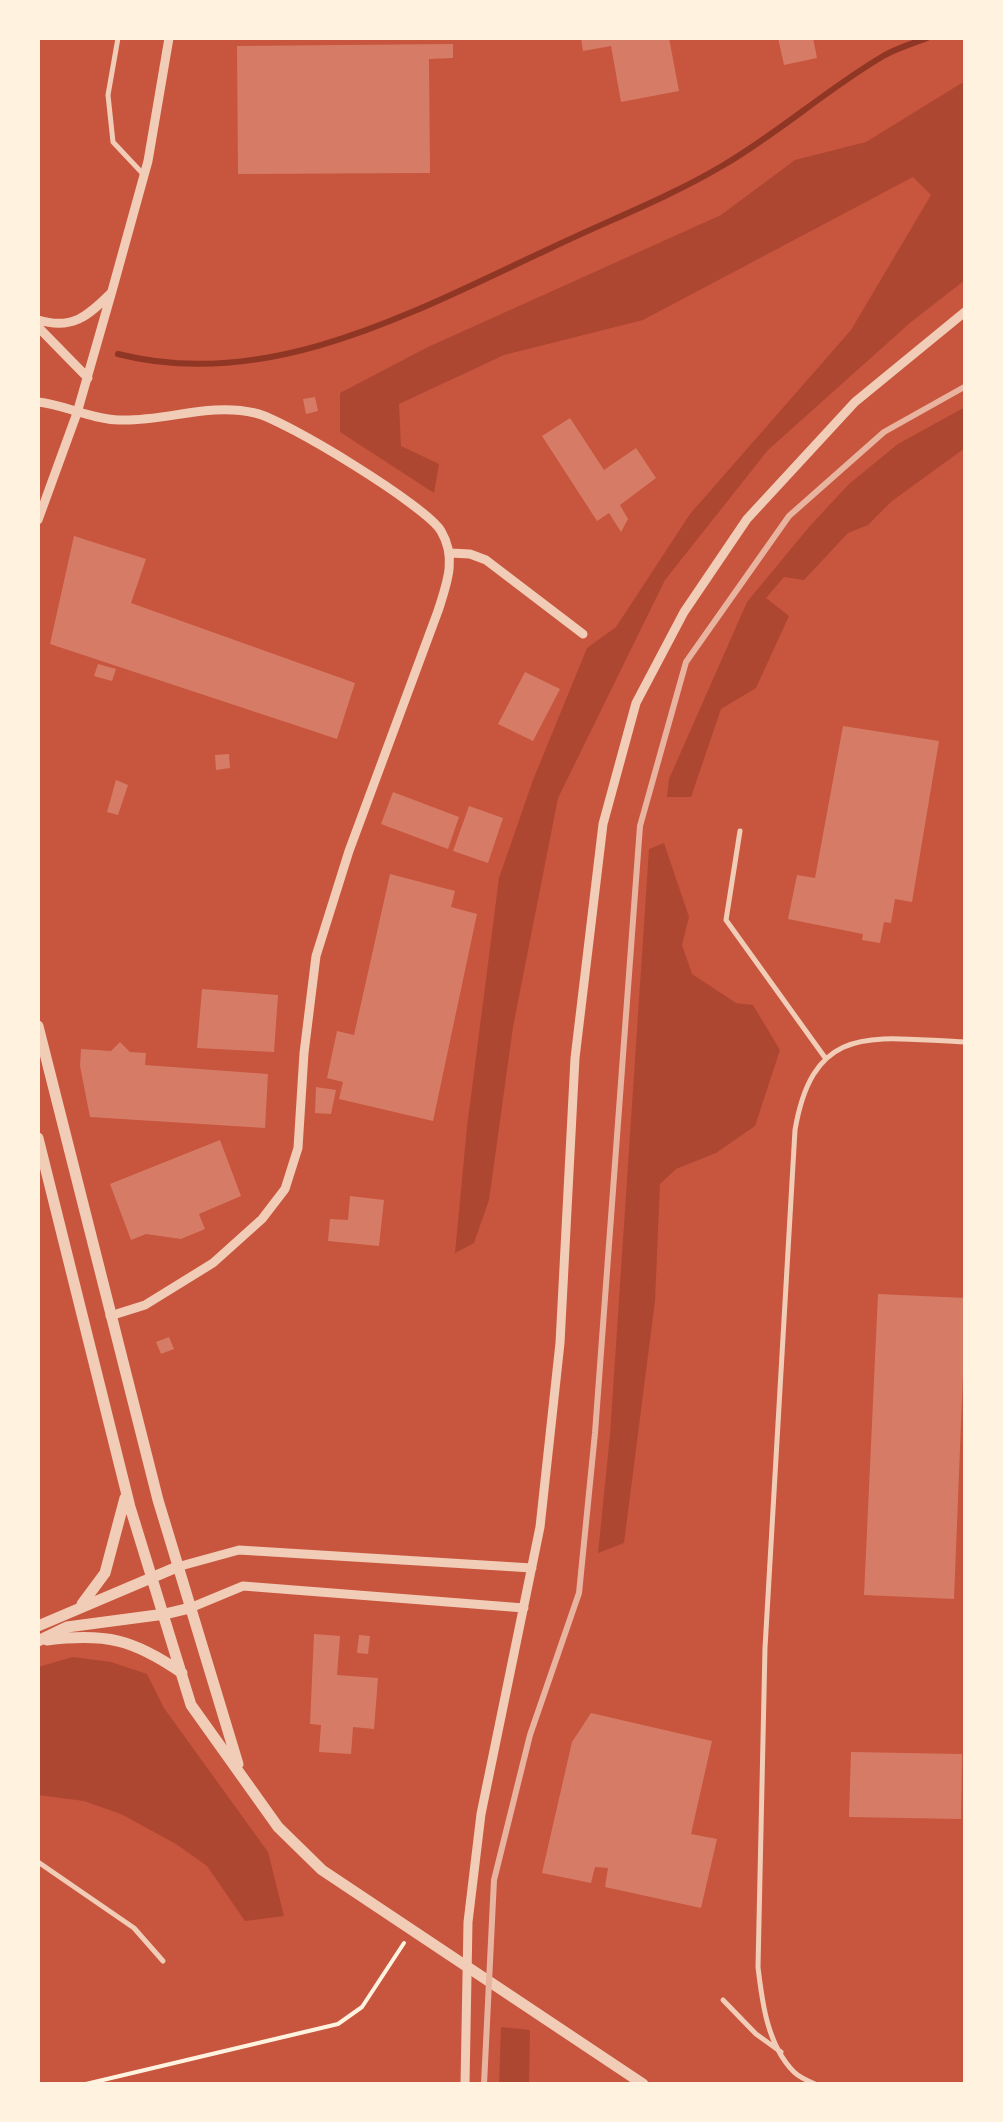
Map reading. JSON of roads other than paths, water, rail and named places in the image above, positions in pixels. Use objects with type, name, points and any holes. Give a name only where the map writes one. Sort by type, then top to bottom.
[{"type":"street","points":[[38,520],[88,378],[144,175],[169,38]]},
{"type":"street","points":[[38,324],[59,325],[84,319],[112,291]]},
{"type":"street","points":[[464,2084],[468,1922],[481,1814],[540,1527],[560,1343],[579,1019],[603,824],[636,703],[684,612],[747,519],[855,402],[966,311]]},
{"type":"street","points":[[38,324],[88,378]]},
{"type":"street","points":[[38,402],[95,418],[140,420],[204,409],[256,412],[294,429],[415,506],[440,528],[450,554],[450,573],[438,611],[349,851],[316,956],[298,1148],[286,1189],[262,1219],[213,1263],[145,1305],[110,1316]]},
{"type":"street","points":[[450,554],[470,554],[486,560],[583,634]]},
{"type":"street","points":[[38,1028],[178,1567],[240,1773]]},
{"type":"street","points":[[38,1138],[126,1494],[192,1705],[278,1827],[322,1870],[643,2084]]},
{"type":"street","points":[[81,1606],[105,1573],[126,1494]]},
{"type":"street","points":[[38,1626],[178,1567],[239,1550],[532,1568]]},
{"type":"street","points":[[38,1641],[66,1627],[190,1608],[243,1586],[524,1608]]},
{"type":"street","points":[[38,1641],[110,1637],[134,1644],[182,1673]]},
{"type":"lane","points":[[118,38],[108,95],[113,142],[144,175]]},
{"type":"lane","points":[[740,831],[726,920],[826,1060]]},
{"type":"lane","points":[[814,2084],[794,2072],[783,2054],[764,2014],[758,1967],[765,1648],[795,1130],[805,1088],[838,1048],[867,1038],[966,1042]]},
{"type":"lane","points":[[38,1862],[134,1928],[163,1961]]},
{"type":"lane","points":[[724,2000],[756,2034],[783,2054]]},
{"type":"waterway","points":[[118,354],[174,363],[231,363],[286,354],[395,319],[701,178],[864,68],[890,52],[927,38]]},
{"type":"railway","points":[[484,2084],[494,1880],[530,1735],[579,1593],[595,1433],[640,826],[686,662],[789,516],[884,432],[966,386]]}]
